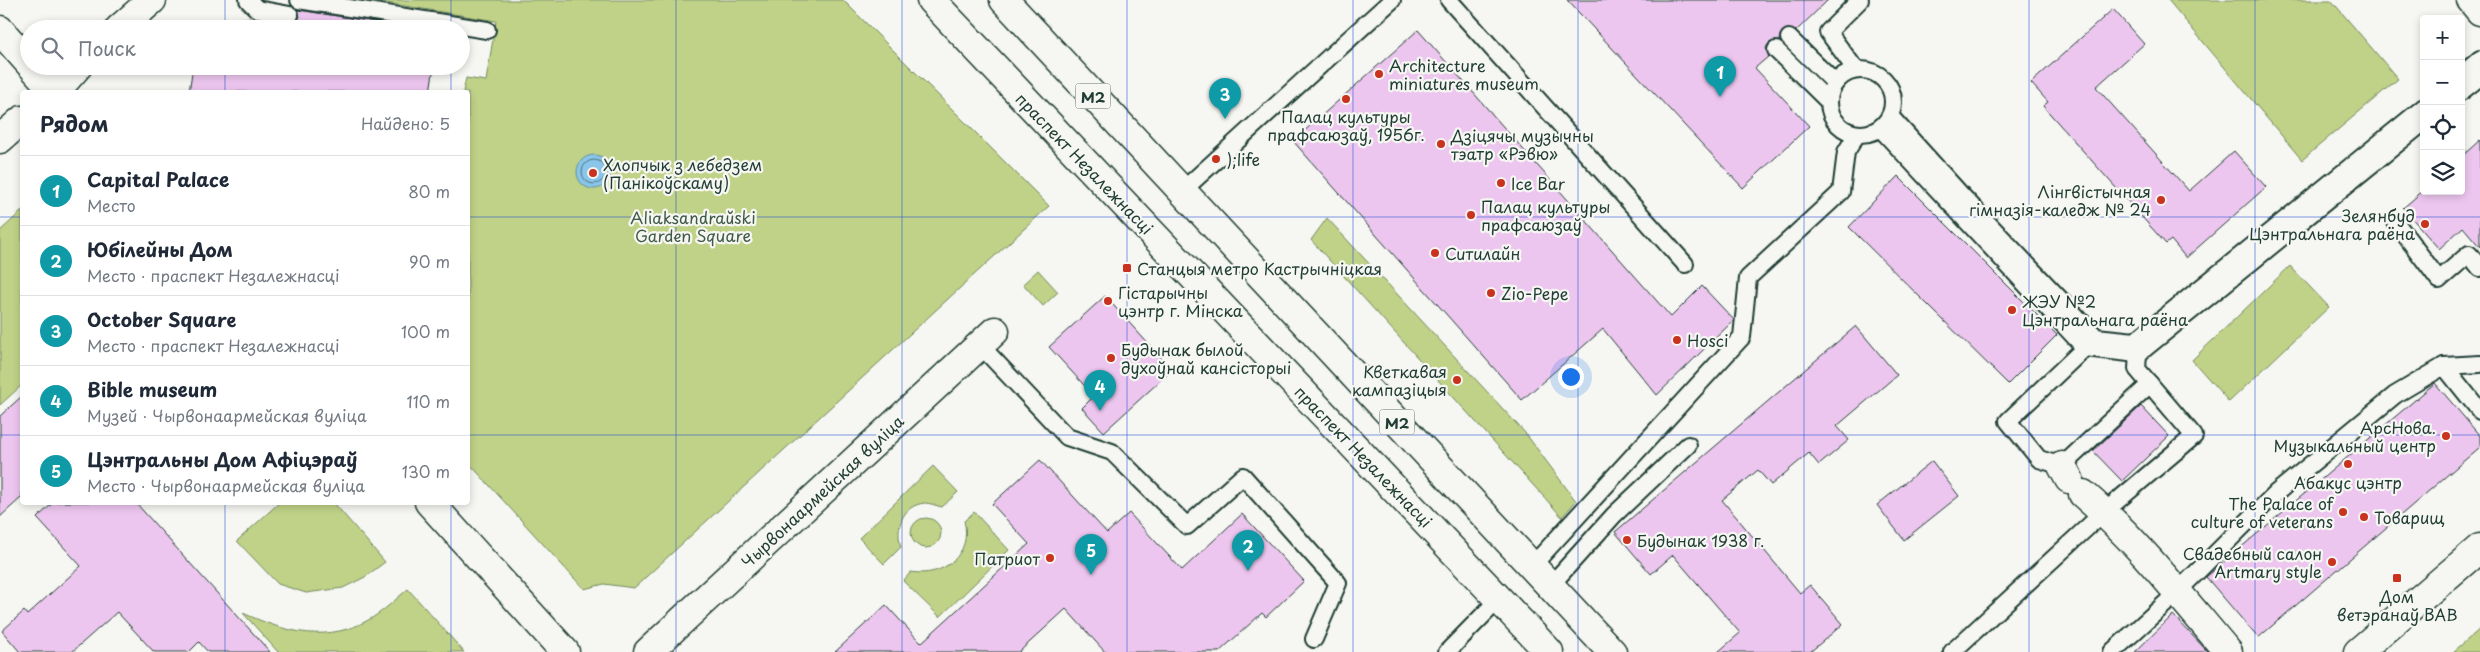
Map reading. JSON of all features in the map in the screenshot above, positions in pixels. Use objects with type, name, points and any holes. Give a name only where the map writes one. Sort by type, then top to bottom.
[{"type":"main road","points":[[129,20],[152,0]]},
{"type":"main road","name":"праспект Незалежнасці","points":[[930,0],[1549,652]]},
{"type":"main road","name":"М2","points":[[1004,0],[1612,652]]},
{"type":"main road","points":[[2471,0],[2480,11]]},
{"type":"main road","points":[[0,30],[20,53]]},
{"type":"main road","points":[[40,75],[53,90]]},
{"type":"main road","points":[[57,90],[70,75]]},
{"type":"main road","points":[[0,139],[20,122]]},
{"type":"main road","name":"Чырвонаармейская вуліца","points":[[658,649],[987,338]]},
{"type":"main road","points":[[2071,480],[2108,509],[2180,589],[2228,652]]},
{"type":"main road","points":[[432,505],[565,652]]},
{"type":"main road","points":[[2358,652],[2480,548]]},
{"type":"lane","points":[[248,0],[257,9],[290,15]]},
{"type":"lane","points":[[299,0],[424,20]]},
{"type":"lane","points":[[1182,191],[1392,0]]},
{"type":"lane","points":[[1449,0],[1684,264]]},
{"type":"lane","points":[[1856,70],[1828,32],[1860,0]]},
{"type":"lane","points":[[470,27],[486,30]]},
{"type":"lane","points":[[1789,38],[1835,83]]},
{"type":"lane","points":[[1776,50],[1828,101],[1833,119],[1840,126],[1857,134],[1873,132],[1885,122],[1892,96],[1889,87],[1875,74],[1856,70],[1841,77],[1835,83],[1828,101]]},
{"type":"lane","points":[[2465,71],[2480,58]]},
{"type":"lane","points":[[2465,89],[2480,77]]},
{"type":"lane","points":[[2137,347],[2420,110]]},
{"type":"lane","points":[[1885,122],[1965,199],[2090,342],[2137,347],[2420,125]]},
{"type":"lane","points":[[1531,567],[1742,337],[1748,278],[1841,192],[1846,152],[1857,134]]},
{"type":"lane","points":[[2394,220],[2439,280],[2469,254],[2480,268]]},
{"type":"lane","points":[[987,338],[1067,438],[1112,452],[1187,526],[1243,476],[1338,583],[1314,639]]},
{"type":"lane","points":[[2090,342],[2008,421],[2039,459],[2071,480],[2150,384]]},
{"type":"lane","points":[[1952,652],[2108,509],[2194,436],[2137,369],[2137,347]]},
{"type":"lane","points":[[2112,652],[2180,589],[2276,493],[2395,395],[2444,366],[2480,364]]},
{"type":"lane","points":[[2444,366],[2480,411]]},
{"type":"lane","points":[[1550,586],[1614,515],[1688,445]]},
{"type":"lane","points":[[2180,589],[2238,652]]},
{"type":"lane","points":[[1447,652],[1499,599]]},
{"type":"green space","name":"Aliaksandraŭski Garden Square","points":[[369,0],[843,0],[1049,206],[634,588],[604,584],[584,589],[470,464],[470,90],[463,90],[466,78],[486,81],[496,21]]},
{"type":"green space","points":[[2168,0],[2331,0],[2398,79],[2302,160]]},
{"type":"green space","points":[[20,213],[20,387],[0,405],[0,231]]},
{"type":"green space","points":[[1327,218],[1526,434],[1576,501],[1562,517],[1311,240]]},
{"type":"green space","points":[[2290,266],[2329,307],[2229,402],[2192,360]]},
{"type":"green space","points":[[1038,270],[1058,292],[1043,306],[1023,284]]},
{"type":"green space","points":[[933,466],[958,492],[942,507],[925,503],[911,508],[902,519],[900,525],[899,540],[901,547],[884,564],[859,538]]},
{"type":"green space","points":[[277,505],[336,505],[385,562],[365,577],[343,588],[306,593],[278,584],[237,541]]},
{"type":"green space","points":[[974,512],[1009,550],[940,617],[903,581],[911,572],[923,573],[934,571],[953,561],[960,553],[964,544],[966,533],[964,521]]},
{"type":"green space","points":[[926,518],[937,522],[941,533],[937,544],[926,548],[915,544],[911,533],[915,522]]},
{"type":"green space","points":[[408,589],[464,652],[278,652],[243,613],[276,626],[308,633],[339,631],[356,626],[372,618]]},
{"type":"green space","points":[[2480,629],[2480,652],[2453,652]]},
{"type":"water","points":[[594,155],[601,156],[606,160],[610,165],[610,179],[606,184],[601,188],[594,189],[587,188],[582,184],[578,179],[577,172],[578,165],[582,160],[587,156]]},
{"type":"building","points":[[1567,0],[1828,0],[1796,31],[1786,29],[1780,35],[1779,41],[1769,43],[1766,48],[1769,56],[1755,68],[1809,126],[1743,188]]},
{"type":"building","points":[[2113,9],[2144,44],[2096,87],[2189,191],[2234,151],[2266,187],[2186,258],[2171,240],[2166,244],[2043,106],[2048,102],[2031,83]]},
{"type":"building","points":[[298,10],[363,20],[297,20],[300,17]]},
{"type":"building","name":"Палац культуры прафсаюзаў","points":[[1418,30],[1671,317],[1702,286],[1734,320],[1657,395],[1603,329],[1522,400],[1293,141]]},
{"type":"building","points":[[192,75],[433,75],[430,90],[189,90]]},
{"type":"building","points":[[2480,140],[2480,247],[2463,227],[2439,249],[2403,208],[2420,193],[2420,195],[2465,195],[2465,153]]},
{"type":"building","points":[[1898,176],[2057,335],[2008,384],[1849,227]]},
{"type":"building","name":"Будынак былой духоўнай кансісторыі","points":[[1105,296],[1172,370],[1104,432],[1082,408],[1094,396],[1049,347]]},
{"type":"building","points":[[1856,326],[1897,375],[1837,426],[1849,440],[1819,465],[1809,453],[1771,485],[1758,470],[1722,500],[1800,593],[1810,585],[1843,624],[1810,652],[1718,652],[1740,633],[1673,555],[1651,574],[1615,532]]},
{"type":"building","name":"The Palace of culture of veterans","points":[[2435,383],[2480,436],[2480,447],[2258,638],[2206,577]]},
{"type":"building","points":[[20,398],[20,499],[0,517],[0,416]]},
{"type":"building","points":[[2141,406],[2169,436],[2122,481],[2093,451]]},
{"type":"building","points":[[1040,460],[1107,533],[1129,513],[1182,570],[1242,514],[1304,581],[1266,617],[1262,613],[1219,652],[1105,652],[1066,609],[1019,652],[835,652],[886,605],[921,643],[1029,544],[992,504]]},
{"type":"building","points":[[1932,461],[1959,496],[1904,540],[1877,505]]},
{"type":"building","points":[[51,505],[138,505],[270,652],[208,652],[199,642],[189,652],[154,652],[117,612],[72,652],[20,652],[2,631],[24,611],[27,615],[81,566],[37,518]]},
{"type":"building","points":[[2173,615],[2208,652],[2135,652]]},
{"type":"place","name":"Architecture miniatures museum","points":[[1379,74]]},
{"type":"place","name":"Capital Palace","points":[[1720,97]]},
{"type":"place","name":"Палац культуры прафсаюзаў, 1956г.","points":[[1346,99]]},
{"type":"place","name":"October Square","points":[[1225,119]]},
{"type":"place","name":"Дзіцячы музычны тэатр «Рэвю»","points":[[1441,144]]},
{"type":"place","name":");life","points":[[1216,159]]},
{"type":"place","name":"Хлопчык з лебедзем (Панікоўскаму)","points":[[593,173]]},
{"type":"place","name":"Ice Bar","points":[[1501,183]]},
{"type":"place","name":"Лінгвістычная гімназія-каледж № 24","points":[[2161,200]]},
{"type":"place","name":"Палац культуры прафсаюзаў","points":[[1471,215]]},
{"type":"place","name":"Зелянбуд Цэнтральнага раёна","points":[[2425,224]]},
{"type":"place","name":"Ситилайн","points":[[1435,253]]},
{"type":"place","name":"Станцыя метро Кастрычніцкая","points":[[1127,268]]},
{"type":"place","name":"Zio-Pepe","points":[[1491,293]]},
{"type":"place","name":"Гістарычны цэнтр г. Мінска","points":[[1108,301]]},
{"type":"place","name":"ЖЭУ №2 Цэнтральнага раёна","points":[[2012,310]]},
{"type":"place","name":"Hosci","points":[[1677,340]]},
{"type":"place","name":"Будынак былой духоўнай кансісторыі","points":[[1111,358]]},
{"type":"place","name":"Кветкавая кампазіцыя","points":[[1457,380]]},
{"type":"place","name":"Bible museum","points":[[1100,411]]},
{"type":"place","name":"АрсНова. Музыкальный центр","points":[[2446,436]]},
{"type":"place","name":"Абакус цэнтр","points":[[2348,464]]},
{"type":"place","name":"The Palace of culture of veterans","points":[[2343,512]]},
{"type":"place","name":"Товарищ","points":[[2364,517]]},
{"type":"place","name":"Будынак 1938 г.","points":[[1627,540]]},
{"type":"place","name":"Патриот","points":[[1050,558]]},
{"type":"place","name":"Свадебный салон Artmary style","points":[[2332,562]]},
{"type":"place","name":"Юбілейны Дом","points":[[1248,571]]},
{"type":"place","name":"Цэнтральны Дом Афіцэраў","points":[[1091,575]]},
{"type":"place","name":"Дом ветэранаў ВАВ","points":[[2397,578]]}]
